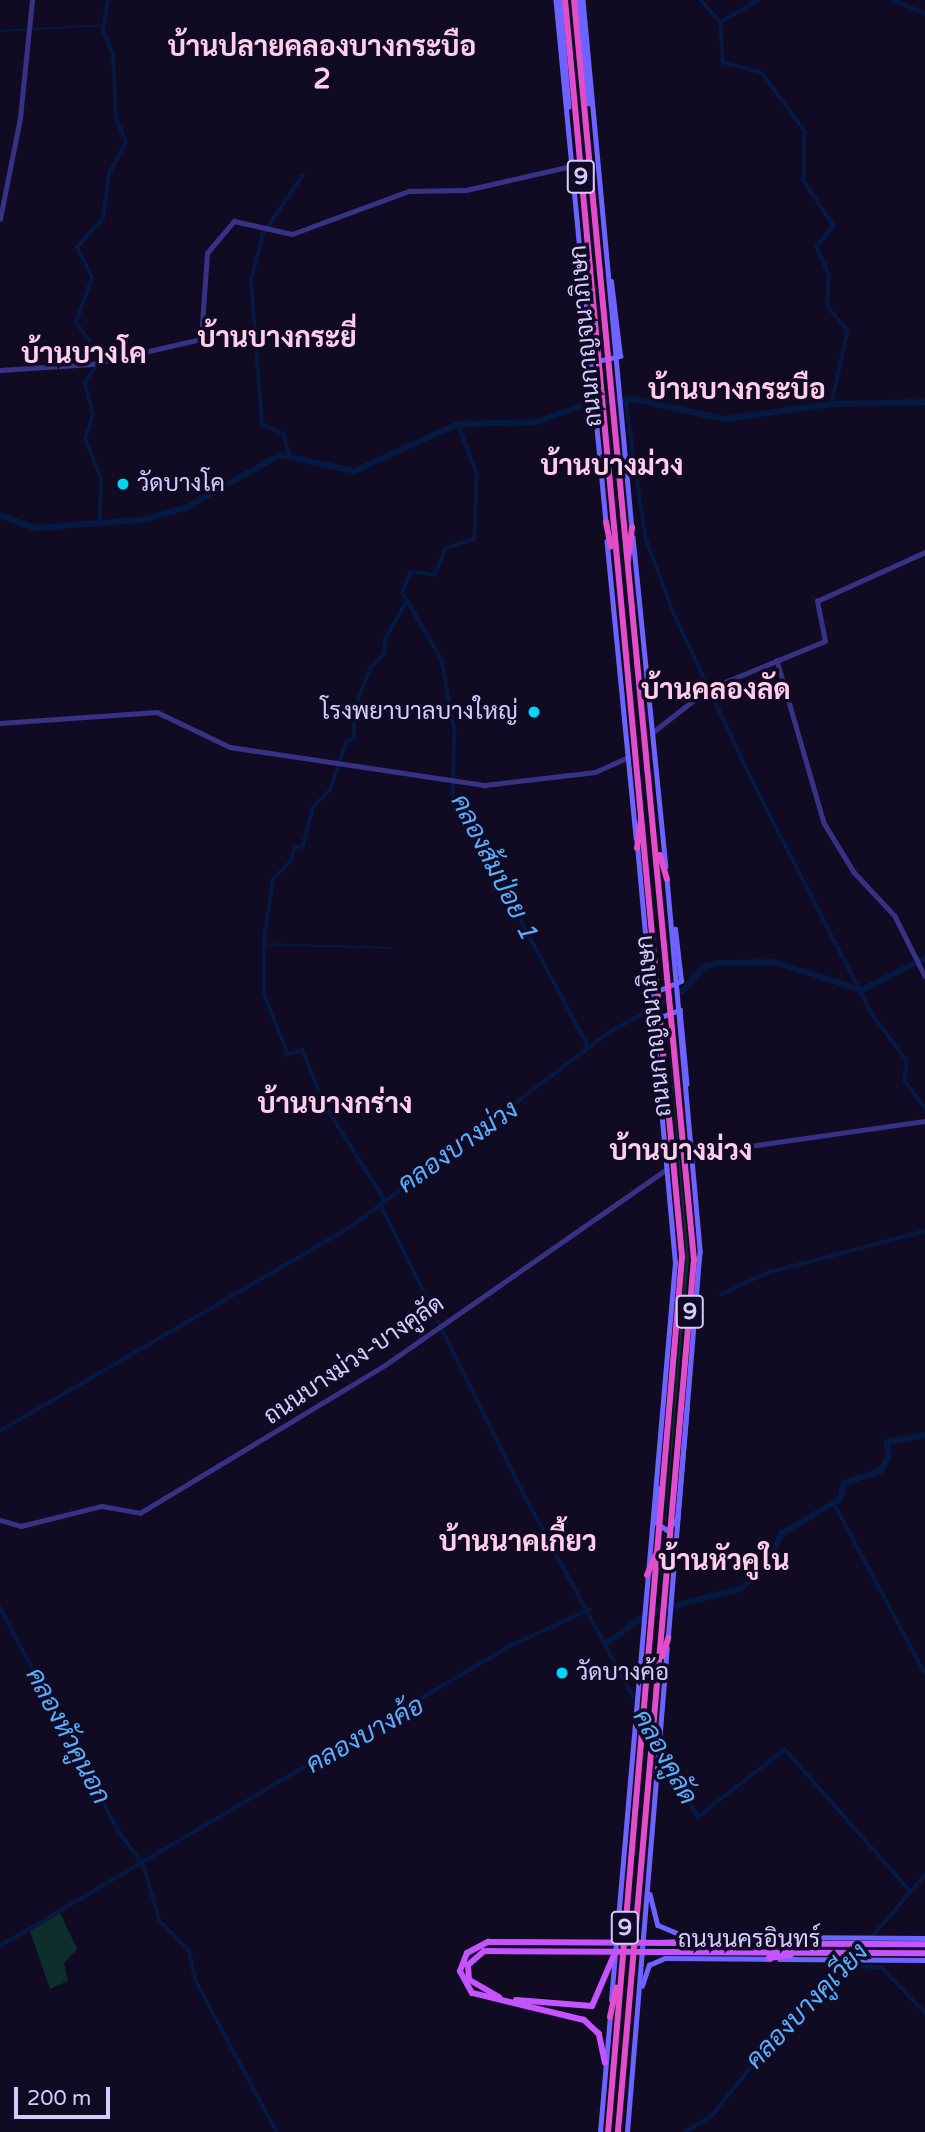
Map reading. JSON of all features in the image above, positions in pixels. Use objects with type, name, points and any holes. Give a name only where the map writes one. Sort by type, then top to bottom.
[{"type":"highway","name":"ถนนกาญจนาภิเษก","points":[[560,0],[597,353],[602,445],[643,805],[682,1267],[608,2132]]},
{"type":"highway","name":"ถนนกาญจนาภิเษก","points":[[579,0],[626,573],[670,985],[694,1259],[618,2132]]},
{"type":"highway","points":[[606,522],[616,573]]},
{"type":"highway","points":[[626,573],[632,527]]},
{"type":"highway","points":[[637,848],[643,805]]},
{"type":"highway","points":[[655,837],[667,879]]},
{"type":"highway","points":[[647,1575],[659,1550]]},
{"type":"highway","points":[[659,1663],[668,1637]]},
{"type":"highway","points":[[610,2017],[621,1974]]},
{"type":"main road","points":[[560,0],[569,131]]},
{"type":"main road","points":[[560,0],[589,354],[602,445],[606,522],[675,1263],[600,2132]]},
{"type":"main road","points":[[579,0],[678,980],[700,1252],[627,2132]]},
{"type":"main road","points":[[579,0],[591,120]]},
{"type":"main road","points":[[581,266],[590,361],[621,356],[608,271]]},
{"type":"main road","points":[[644,928],[648,995],[681,981],[671,918]]},
{"type":"main road","points":[[660,1100],[648,1021],[680,1010],[686,1088]]},
{"type":"main road","points":[[667,1361],[656,1519],[667,1530],[677,1519],[693,1355]]},
{"type":"main road","name":"ถนนนครอินทร์","points":[[649,1880],[654,1920],[665,1931],[689,1937],[859,1938],[925,1944]]},
{"type":"main road","points":[[665,1958],[657,1952],[660,1941],[689,1937]]},
{"type":"main road","points":[[763,1937],[813,1948]]},
{"type":"main road","name":"ถนนนครอินทร์","points":[[500,1946],[746,1952],[925,1938]]},
{"type":"main road","points":[[500,1946],[482,1943],[467,1953],[460,1972],[465,1985],[488,1999],[584,2020],[599,2034],[605,2063]]},
{"type":"main road","name":"ถนนนครอินทร์","points":[[500,1946],[755,1944],[813,1948],[846,1956]]},
{"type":"main road","points":[[500,1946],[472,1959],[467,1972],[473,1987],[566,2008],[598,2003],[614,1955]]},
{"type":"main road","points":[[769,1958],[813,1948]]},
{"type":"main road","name":"ถนนนครอินทร์","points":[[638,1997],[649,1965],[665,1958],[925,1953]]},
{"type":"main road","name":"ถนนนครอินทร์","points":[[862,1956],[925,1960]]},
{"type":"street","points":[[0,219],[32,0]]},
{"type":"street","points":[[0,370],[92,364],[201,339],[204,273],[214,237],[237,220],[267,229],[298,232],[421,188],[464,190],[572,166]]},
{"type":"street","points":[[653,732],[710,688],[827,639],[817,601],[925,552]]},
{"type":"street","points":[[777,660],[824,822],[854,872],[886,903],[924,973]]},
{"type":"street","points":[[0,723],[157,712],[230,747],[342,759],[394,774],[446,774],[503,785],[595,772],[628,757]]},
{"type":"street","points":[[693,1154],[925,1121]]},
{"type":"street","name":"ถนนบางม่วง-บางคูลัด","points":[[0,1520],[21,1526],[102,1506],[140,1513],[385,1365],[441,1321],[667,1168]]},
{"type":"green space","points":[[667,1023],[689,1258],[659,1598],[686,1254]]},
{"type":"green space","points":[[60,1913],[77,1949],[64,1963],[68,1981],[50,1989],[30,1931]]},
{"type":"waterway","points":[[100,519],[101,479],[85,439],[93,415],[85,382],[102,358],[76,323],[92,277],[77,248],[103,218],[109,174],[126,142],[116,119],[113,55],[103,30],[108,0]]},
{"type":"waterway","points":[[701,0],[721,22],[723,62],[762,73],[805,131],[804,181],[834,226],[817,247],[829,274],[828,307],[848,331],[832,404]]},
{"type":"waterway","points":[[721,22],[758,0]]},
{"type":"waterway","points":[[892,0],[925,13]]},
{"type":"waterway","points":[[0,31],[104,25]]},
{"type":"waterway","points":[[289,455],[284,435],[262,424],[251,281],[263,234],[303,175]]},
{"type":"waterway","points":[[0,515],[34,528],[141,520],[185,508],[280,455],[354,471],[458,424],[536,422],[584,405],[633,399],[725,419],[832,404],[925,402]]},
{"type":"waterway","points":[[626,400],[646,538],[673,611],[753,782],[871,1012],[907,1061],[905,1081],[925,1108]]},
{"type":"waterway","name":"คลองส้มป่อย 1","points":[[458,424],[477,473],[475,539],[446,549],[435,575],[411,572],[403,593],[442,660],[455,731],[453,793],[589,1048]]},
{"type":"waterway","points":[[385,1201],[323,1103],[303,1051],[288,1055],[264,995],[264,940],[273,879],[291,861],[294,848],[303,846],[313,807],[330,790],[346,743],[354,738],[354,711],[370,669],[384,654],[385,639],[407,601]]},
{"type":"waterway","points":[[264,944],[391,948]]},
{"type":"waterway","name":"คลองบางม่วง","points":[[682,992],[705,966],[718,963],[774,962],[862,990],[925,958]]},
{"type":"waterway","name":"คลองบางม่วง","points":[[0,1431],[351,1227],[608,1033],[682,992]]},
{"type":"waterway","name":"คลองคูลัด","points":[[381,1205],[523,1492],[698,1817],[785,1749],[910,1891]]},
{"type":"waterway","points":[[721,1294],[767,1273],[925,1231]]},
{"type":"waterway","name":"คลองบางค้อ","points":[[605,1644],[650,1612],[740,1589],[766,1569],[781,1534],[840,1499],[844,1483],[880,1471],[889,1456],[886,1442],[925,1435]]},
{"type":"waterway","points":[[834,1503],[925,1673]]},
{"type":"waterway","name":"คลองหัวคูนอก","points":[[0,1607],[118,1830],[144,1866],[160,1921],[189,1950],[196,1981],[277,2132]]},
{"type":"waterway","name":"คลองบางค้อ","points":[[0,1946],[510,1646],[590,1609]]},
{"type":"waterway","name":"คลองบางคูเวียง","points":[[872,1937],[925,1875]]},
{"type":"waterway","name":"คลองบางคูเวียง","points":[[685,2132],[712,2116],[792,2015],[834,1986],[854,1959]]},
{"type":"waterway","points":[[849,1966],[881,1967],[925,2012]]},
{"type":"place","name":"วัดบางโค","points":[[123,484]]},
{"type":"place","name":"โรงพยาบาลบางใหญ่","points":[[534,712]]},
{"type":"place","name":"วัดบางค้อ","points":[[562,1673]]},
{"type":"district","name":"บ้านปลายคลองบางกระบือ 2","points":[[322,63]]},
{"type":"district","name":"บ้านบางกระยี่","points":[[277,338]]},
{"type":"district","name":"บ้านบางโค","points":[[84,354]]},
{"type":"district","name":"บ้านบางกระบือ","points":[[737,390]]},
{"type":"district","name":"บ้านบางม่วง","points":[[612,466]]},
{"type":"district","name":"บ้านคลองลัด","points":[[716,690]]},
{"type":"district","name":"บ้านบางกร่าง","points":[[335,1104]]},
{"type":"district","name":"บ้านบางม่วง","points":[[681,1151]]},
{"type":"district","name":"บ้านนาคเกี้ยว","points":[[518,1542]]},
{"type":"district","name":"บ้านหัวคูใน","points":[[724,1561]]}]
